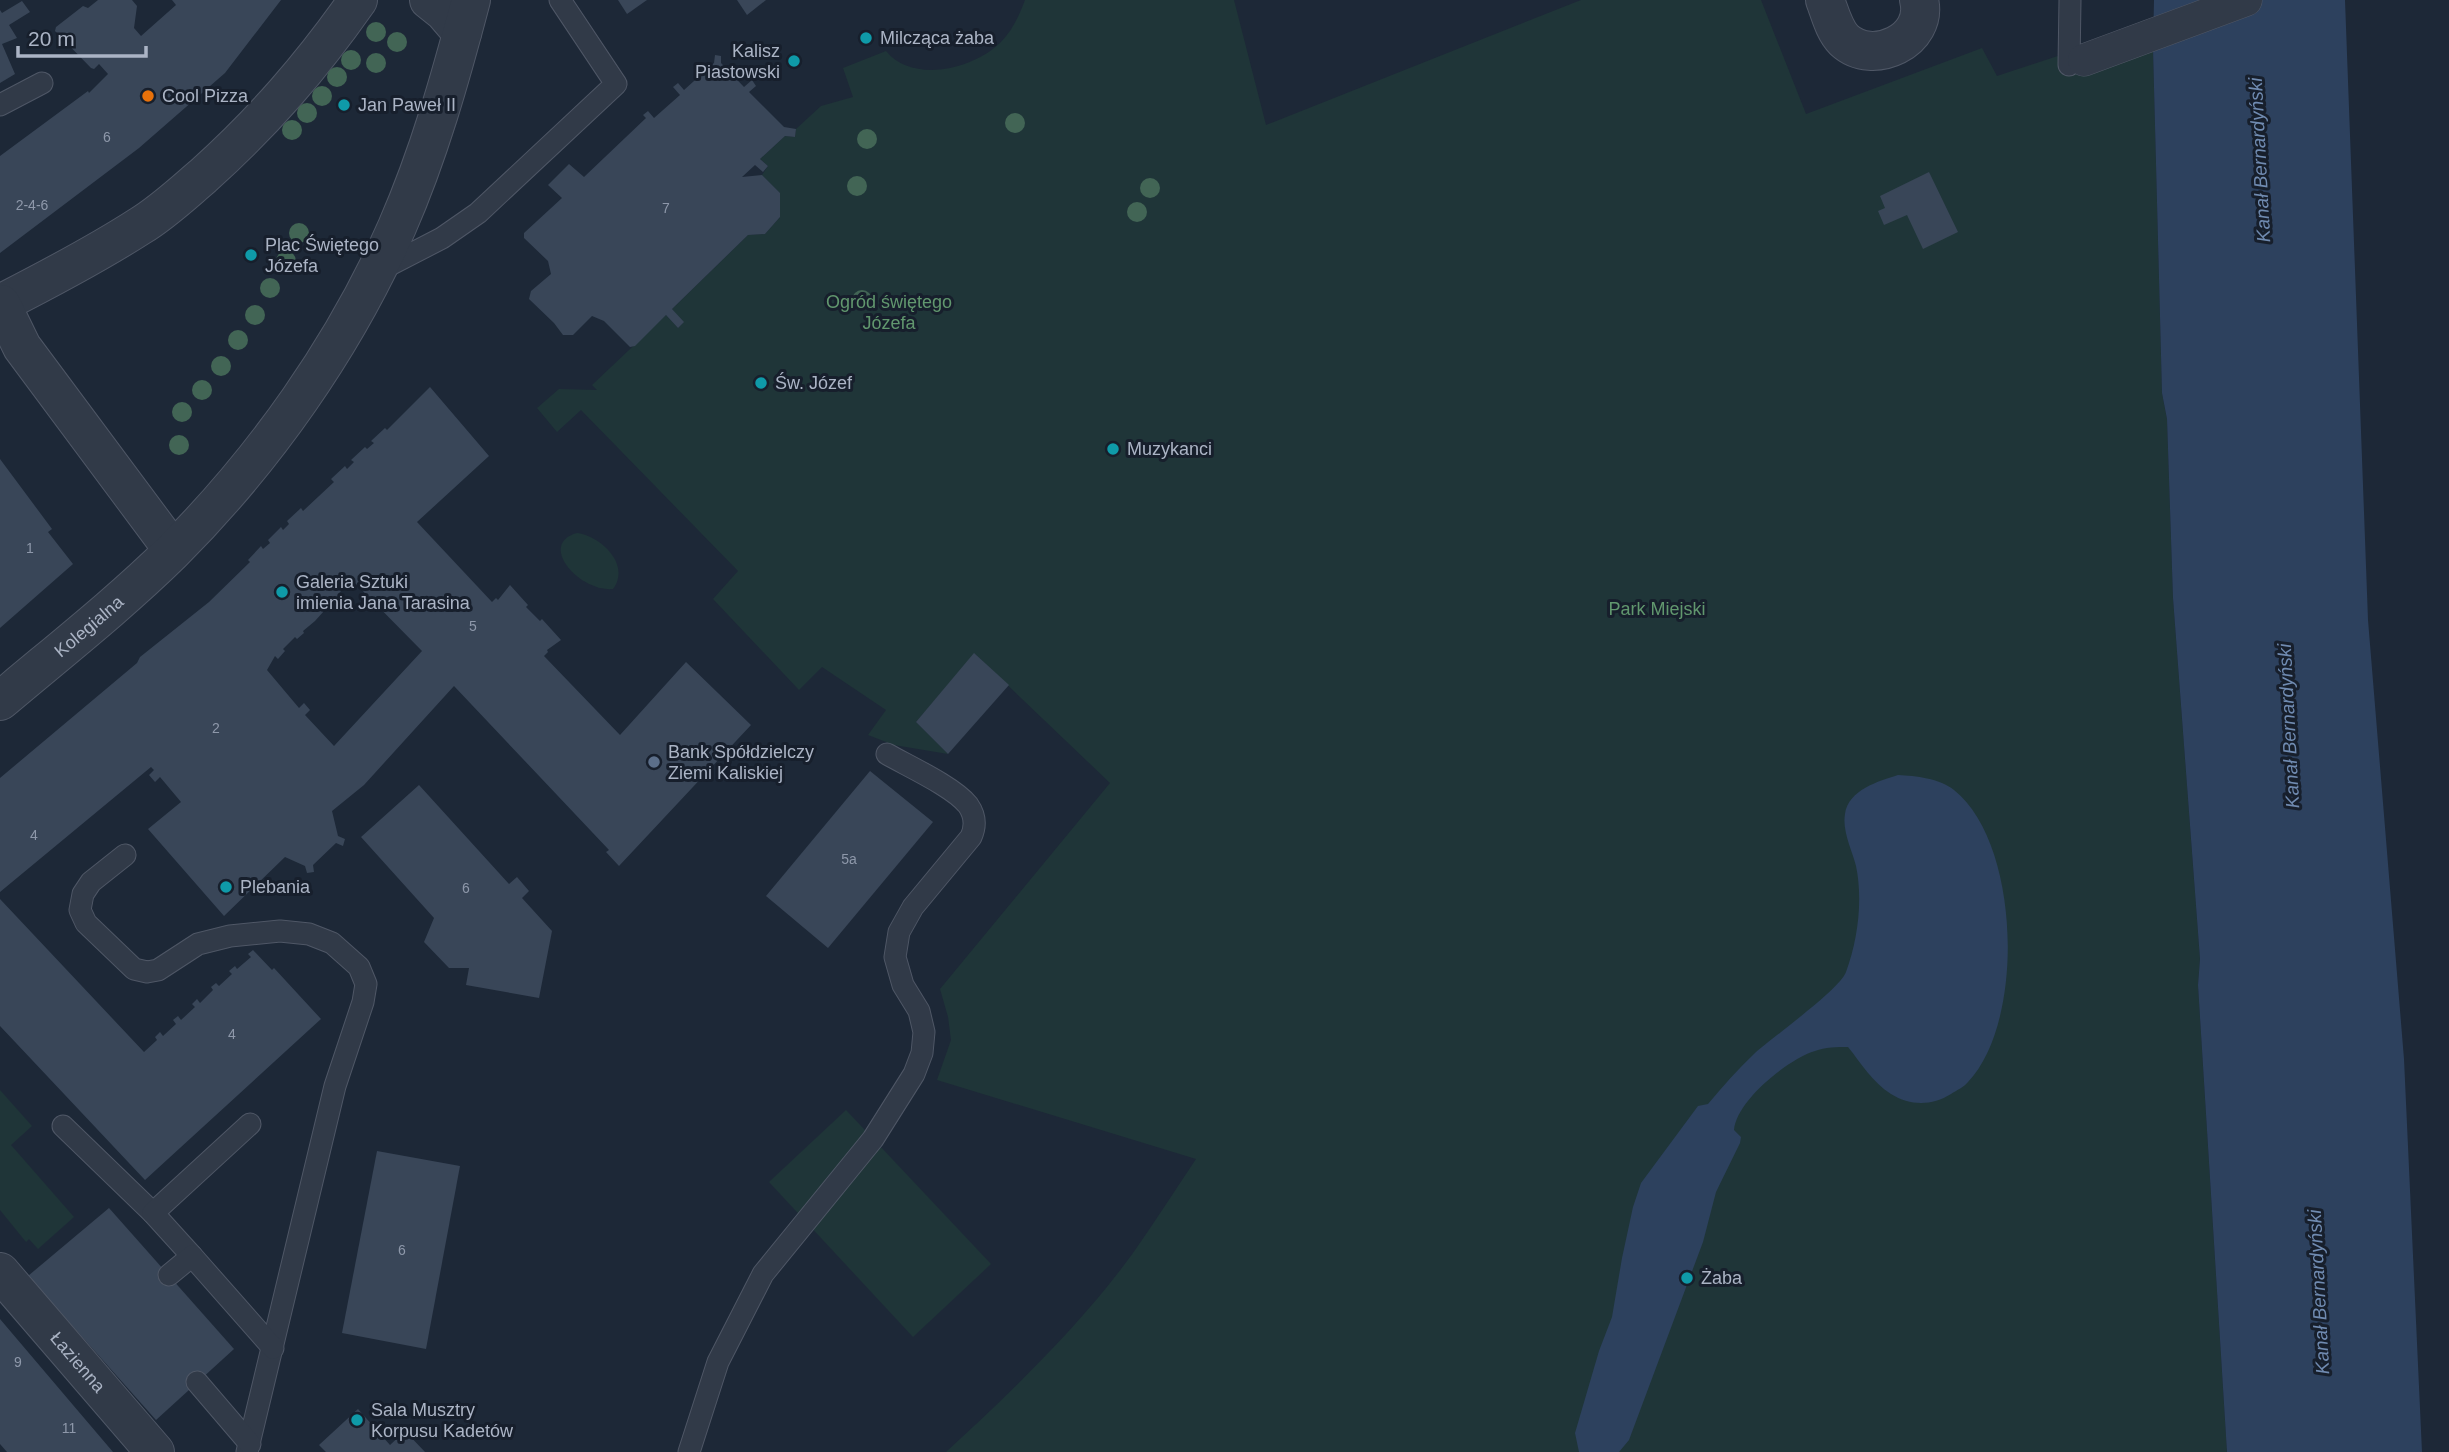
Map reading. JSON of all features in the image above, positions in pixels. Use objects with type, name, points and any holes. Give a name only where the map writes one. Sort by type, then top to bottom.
[{"type":"street","points":[[358,0],[319,55],[262,121],[180,196],[142,225],[1,304],[22,347],[173,550],[248,468],[283,422],[343,332],[375,273],[417,178],[466,17],[444,12],[429,0]]},
{"type":"street","points":[[1825,0],[1838,32],[1846,41],[1857,48],[1873,50],[1902,43],[1912,34],[1920,20],[1919,0]]},
{"type":"street","points":[[2077,62],[2246,0]]},
{"type":"street","name":"Kolegialna","points":[[0,701],[116,604],[173,550]]},
{"type":"street","name":"Łazienna","points":[[0,1272],[155,1452]]},
{"type":"lane","points":[[375,273],[442,238],[489,205],[616,84],[560,0]]},
{"type":"lane","points":[[2070,0],[2077,62]]},
{"type":"lane","points":[[0,105],[42,83]]},
{"type":"lane","points":[[689,1452],[718,1362],[763,1274],[873,1139],[914,1074],[922,1053],[924,1032],[919,1011],[903,985],[895,957],[899,932],[913,907],[971,837],[974,817],[969,806],[958,796],[887,754]]},
{"type":"lane","points":[[125,855],[91,882],[83,894],[80,910],[86,923],[134,969],[147,972],[158,970],[198,944],[230,936],[280,932],[309,934],[332,943],[359,967],[366,984],[363,1002],[335,1086],[248,1448]]},
{"type":"lane","points":[[153,1213],[250,1124]]},
{"type":"lane","points":[[63,1126],[153,1213],[273,1348]]},
{"type":"lane","points":[[169,1275],[192,1256]]},
{"type":"lane","points":[[197,1382],[248,1448]]},
{"type":"green space","name":"Park Miejski","points":[[1025,0],[1234,0],[1266,125],[1581,0],[1761,0],[1806,114],[1982,48],[1997,76],[2085,47],[2153,49],[2162,393],[2167,419],[2173,598],[2200,959],[2198,985],[2227,1452],[946,1452],[1020,1381],[1091,1306],[1133,1253],[1196,1159],[937,1080],[951,1040],[940,989],[1110,783],[975,654],[916,722],[948,754],[894,745],[868,735],[886,710],[822,667],[799,690],[713,599],[738,571],[581,410],[557,432],[537,408],[559,389],[597,390],[592,385],[666,315],[678,328],[683,323],[672,309],[748,235],[765,234],[780,217],[780,193],[762,175],[768,166],[760,159],[785,136],[795,137],[796,129],[821,106],[853,97],[843,68],[886,51],[911,67],[927,70],[959,66],[975,60],[1000,43],[1015,23]]},
{"type":"green space","points":[[577,533],[595,540],[611,553],[618,571],[618,580],[613,589],[587,583],[567,566],[561,547],[566,539]]},
{"type":"green space","points":[[0,1090],[32,1126],[11,1145],[74,1217],[38,1249],[29,1239],[26,1242],[0,1210]]},
{"type":"green space","points":[[846,1110],[991,1264],[913,1337],[769,1182]]},
{"type":"water","name":"Kanał Bernardyński","points":[[2154,0],[2345,0],[2368,620],[2404,1059],[2422,1452],[2227,1452],[2198,985],[2200,959],[2173,598],[2167,419],[2162,393]]},
{"type":"water","points":[[1898,775],[1934,780],[1954,790],[1976,815],[1992,849],[2003,889],[2008,933],[2006,977],[2000,1018],[1987,1054],[1965,1085],[1936,1101],[1906,1101],[1891,1094],[1872,1078],[1848,1047],[1823,1049],[1804,1056],[1778,1072],[1753,1094],[1737,1119],[1734,1130],[1741,1137],[1740,1143],[1716,1192],[1703,1242],[1629,1440],[1619,1452],[1579,1452],[1575,1433],[1612,1317],[1633,1207],[1641,1183],[1698,1106],[1708,1104],[1755,1053],[1841,980],[1854,947],[1859,906],[1856,866],[1845,827],[1847,806],[1866,788]]},
{"type":"building","points":[[98,0],[132,0],[137,6],[134,28],[141,36],[176,5],[172,0],[281,0],[225,73],[139,148],[0,253],[0,156],[88,91],[89,93],[108,74],[99,64],[94,69],[91,68],[55,31],[56,27],[83,6],[88,8]]},
{"type":"building","points":[[618,0],[647,0],[627,14]]},
{"type":"building","points":[[737,0],[766,0],[747,15]]},
{"type":"building","points":[[22,1],[30,12],[9,25],[17,38],[2,44],[15,74],[0,83],[0,10],[2,13]]},
{"type":"building","points":[[715,55],[721,56],[721,63],[744,87],[752,80],[756,86],[749,92],[784,127],[796,129],[795,137],[785,136],[760,159],[768,166],[763,172],[755,165],[742,177],[762,175],[780,193],[780,217],[765,234],[748,235],[672,309],[684,322],[678,328],[666,315],[635,346],[630,347],[604,321],[592,316],[573,335],[563,335],[529,299],[531,291],[551,274],[548,261],[524,238],[524,233],[562,198],[548,185],[569,164],[584,177],[646,118],[643,115],[648,111],[654,118],[680,95],[673,87],[678,83],[684,90],[714,63]]},
{"type":"building","points":[[1929,172],[1958,232],[1923,249],[1907,215],[1884,225],[1878,211],[1885,208],[1880,196]]},
{"type":"building","points":[[430,387],[489,456],[417,522],[492,602],[496,598],[498,600],[510,585],[528,605],[526,607],[540,621],[542,619],[561,640],[547,650],[544,656],[620,735],[686,662],[751,725],[619,866],[606,852],[609,850],[454,686],[364,785],[332,811],[338,836],[345,839],[343,846],[336,843],[313,865],[314,872],[307,873],[305,866],[285,857],[224,916],[148,829],[181,802],[160,777],[155,782],[149,775],[154,770],[151,767],[0,892],[0,778],[137,663],[140,657],[209,602],[250,562],[248,560],[261,546],[263,549],[270,543],[268,540],[281,527],[283,530],[289,524],[287,521],[301,508],[303,511],[334,482],[331,479],[345,466],[347,469],[354,462],[351,460],[365,447],[367,449],[374,443],[371,441],[385,428],[387,430]],"holes":[[[351,581],[422,651],[334,746],[305,715],[310,710],[304,703],[299,708],[267,670],[275,656],[278,659],[285,651],[283,649],[295,637],[297,639],[304,633],[333,601],[334,603],[338,594]]]},
{"type":"building","points":[[0,459],[52,529],[48,532],[73,564],[0,628]]},
{"type":"building","points":[[974,653],[1009,685],[948,754],[916,722]]},
{"type":"building","points":[[870,771],[933,822],[828,948],[766,896]]},
{"type":"building","points":[[419,785],[509,884],[517,877],[529,891],[522,898],[552,931],[539,998],[466,985],[469,968],[449,968],[424,942],[434,918],[361,837]]},
{"type":"building","points":[[0,899],[144,1052],[157,1040],[155,1037],[160,1032],[163,1036],[176,1024],[173,1020],[178,1016],[181,1020],[195,1007],[192,1004],[197,999],[200,1003],[213,990],[211,987],[216,983],[219,986],[232,974],[229,971],[235,966],[237,969],[251,957],[248,954],[253,950],[272,970],[274,968],[321,1019],[145,1180],[0,1026]]},
{"type":"building","points":[[377,1151],[460,1166],[426,1349],[342,1333]]},
{"type":"building","points":[[109,1208],[234,1349],[156,1420],[28,1276]]},
{"type":"building","points":[[0,1319],[113,1452],[7,1452],[0,1444]]},
{"type":"building","name":"Sala Musztry Korpusu Kadetów","points":[[358,1409],[390,1445],[405,1431],[425,1452],[326,1452],[319,1445]]},
{"type":"place","name":"Milcząca żaba","points":[[866,38]]},
{"type":"place","name":"Kalisz Piastowski","points":[[794,61]]},
{"type":"place","name":"Cool Pizza","points":[[148,96]]},
{"type":"place","name":"Jan Paweł II","points":[[344,105]]},
{"type":"place","name":"Plac Świętego Józefa","points":[[251,255]]},
{"type":"place","name":"Św. Józef","points":[[761,383]]},
{"type":"place","name":"Muzykanci","points":[[1113,449]]},
{"type":"place","name":"Galeria Sztuki imienia Jana Tarasina","points":[[282,592]]},
{"type":"place","name":"Bank Spółdzielczy Ziemi Kaliskiej","points":[[654,762]]},
{"type":"place","name":"Plebania","points":[[226,887]]},
{"type":"place","name":"Żaba","points":[[1687,1278]]},
{"type":"place","name":"Sala Musztry Korpusu Kadetów","points":[[357,1420]]},
{"type":"park label","name":"Ogród świętego Józefa","points":[[889,312]]}]
